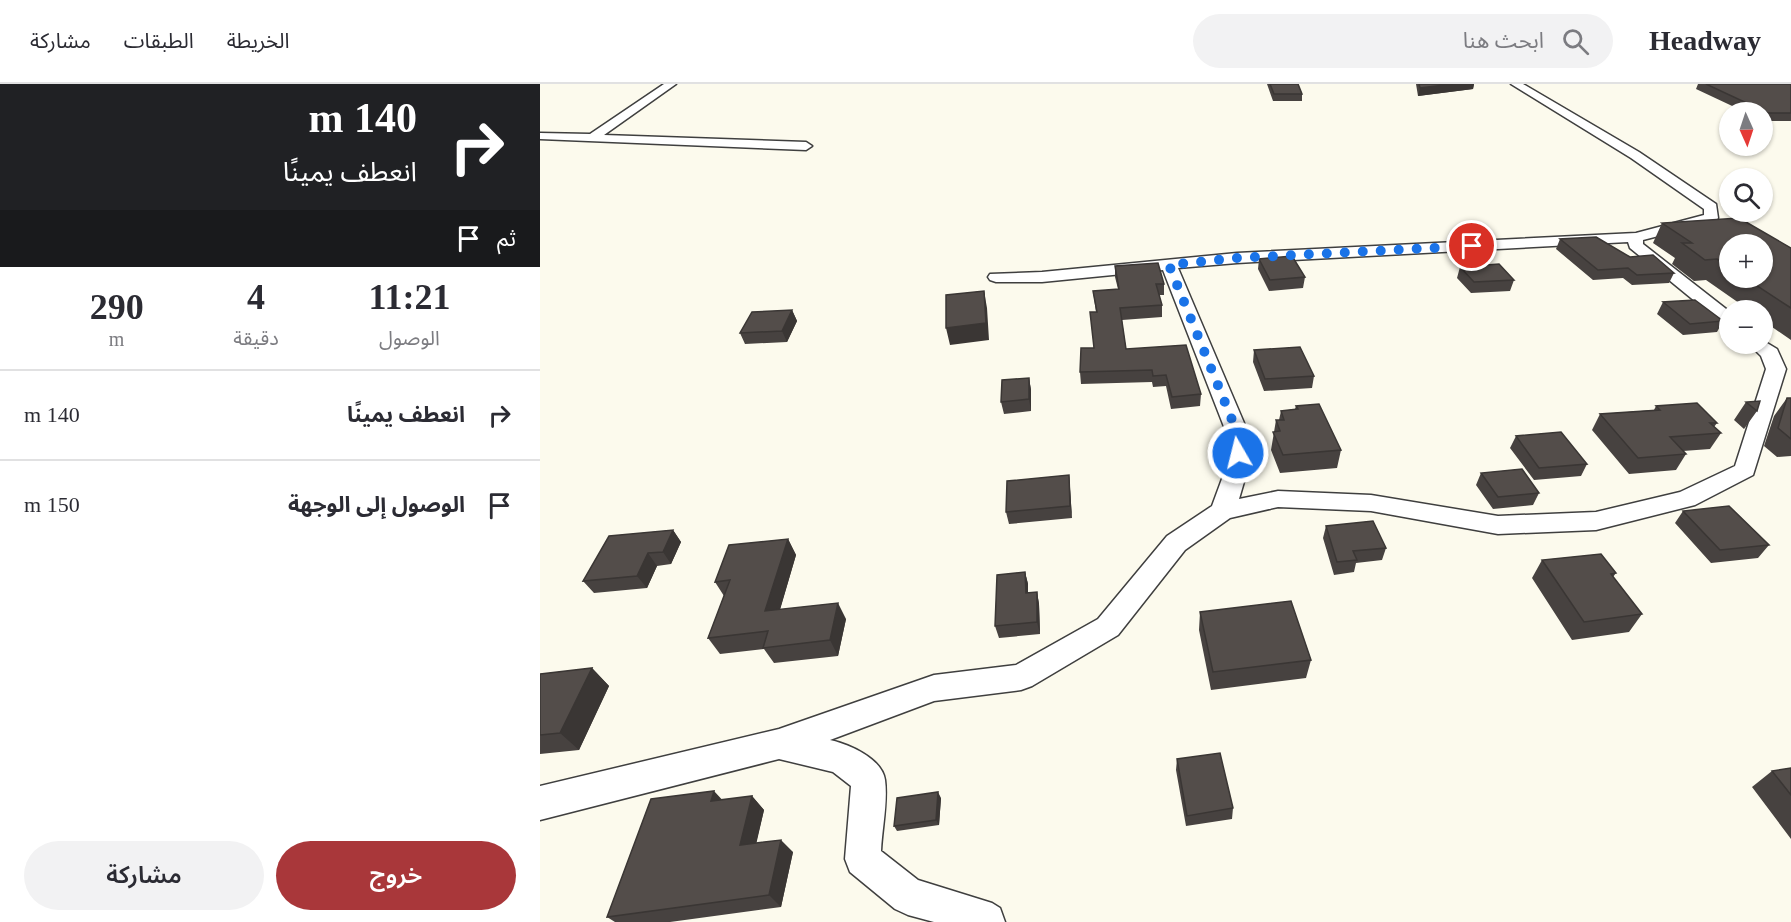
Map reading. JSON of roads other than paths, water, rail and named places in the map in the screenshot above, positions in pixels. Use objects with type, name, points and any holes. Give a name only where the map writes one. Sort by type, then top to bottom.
[{"type":"street","points":[[592,138],[671,84]]},
{"type":"street","points":[[996,277],[1042,277],[1237,258],[1636,237],[1711,218],[1711,207],[1635,155],[1516,84]]},
{"type":"street","points":[[540,136],[806,146]]},
{"type":"street","points":[[1636,237],[1635,245],[1641,252],[1719,312]]},
{"type":"street","points":[[1169,265],[1239,437],[1236,468],[1223,511]]},
{"type":"street","points":[[540,803],[779,744],[934,688],[1021,677],[1108,627],[1176,543],[1223,511],[1278,499],[1371,503],[1498,525],[1596,521],[1687,499],[1745,470],[1776,369],[1770,354]]},
{"type":"street","points":[[779,744],[842,758],[868,780],[863,859],[908,896],[979,916],[986,922]]}]
